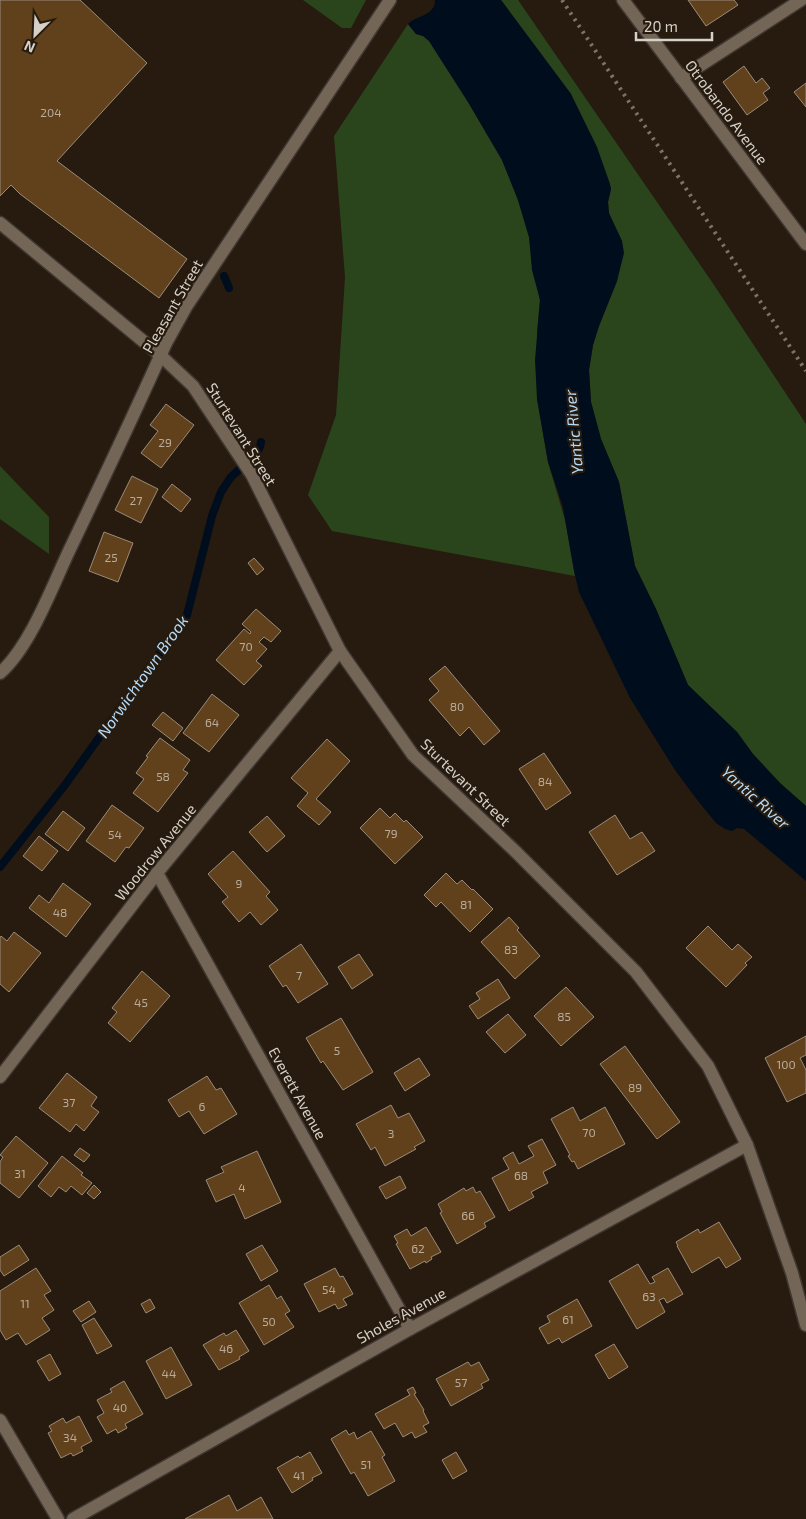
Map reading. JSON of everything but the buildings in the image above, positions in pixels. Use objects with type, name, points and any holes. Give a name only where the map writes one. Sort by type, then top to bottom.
[{"type":"street","name":"Pleasant Street","points":[[0,673],[22,646],[46,601],[160,355],[186,307],[390,0]]},
{"type":"street","name":"Otrobando Avenue","points":[[622,0],[806,244]]},
{"type":"street","points":[[681,78],[801,0]]},
{"type":"street","name":"Sturtevant Street","points":[[0,223],[160,355],[193,386],[252,475],[340,651],[413,755],[515,851],[636,972],[708,1066],[747,1145],[792,1272],[806,1324]]},
{"type":"street","name":"Woodrow Avenue","points":[[0,1077],[157,873],[340,651]]},
{"type":"street","name":"Everett Avenue","points":[[157,873],[410,1328]]},
{"type":"street","name":"Sholes Avenue","points":[[73,1519],[410,1328],[747,1145]]},
{"type":"street","points":[[0,1420],[58,1519]]},
{"type":"green space","points":[[303,0],[366,0],[351,28],[342,28]]},
{"type":"green space","points":[[501,0],[518,0],[712,282],[806,424],[806,806],[780,783],[753,754],[737,732],[688,685],[656,609],[635,566],[619,482],[601,439],[591,402],[589,370],[593,345],[617,281],[622,241],[609,214],[608,202],[611,189],[571,94]]},
{"type":"green space","points":[[408,24],[416,34],[423,36],[429,41],[468,102],[502,160],[518,200],[529,237],[540,300],[537,331],[537,399],[548,462],[565,520],[575,576],[332,531],[308,495],[336,415],[345,277],[334,136]]},
{"type":"green space","points":[[0,466],[49,517],[49,554],[0,519]]},
{"type":"water","name":"Yantic River","points":[[435,0],[501,0],[571,94],[597,147],[611,189],[608,202],[609,213],[622,241],[624,253],[617,281],[593,345],[589,370],[591,402],[601,439],[619,482],[635,566],[656,609],[688,685],[737,732],[753,754],[780,783],[806,806],[806,881],[744,829],[737,828],[732,831],[716,823],[698,801],[675,770],[630,698],[579,592],[563,507],[548,462],[537,399],[535,360],[540,300],[532,270],[529,237],[518,200],[502,160],[429,41],[423,36],[416,34],[408,24],[429,12]]},
{"type":"waterway","name":"Norwichtown Brook","points":[[224,276],[229,288]]},
{"type":"waterway","name":"Norwichtown Brook","points":[[0,867],[65,785],[187,615],[212,516],[221,492],[231,477],[255,455],[261,442]]},
{"type":"railway","points":[[562,0],[806,371]]}]
